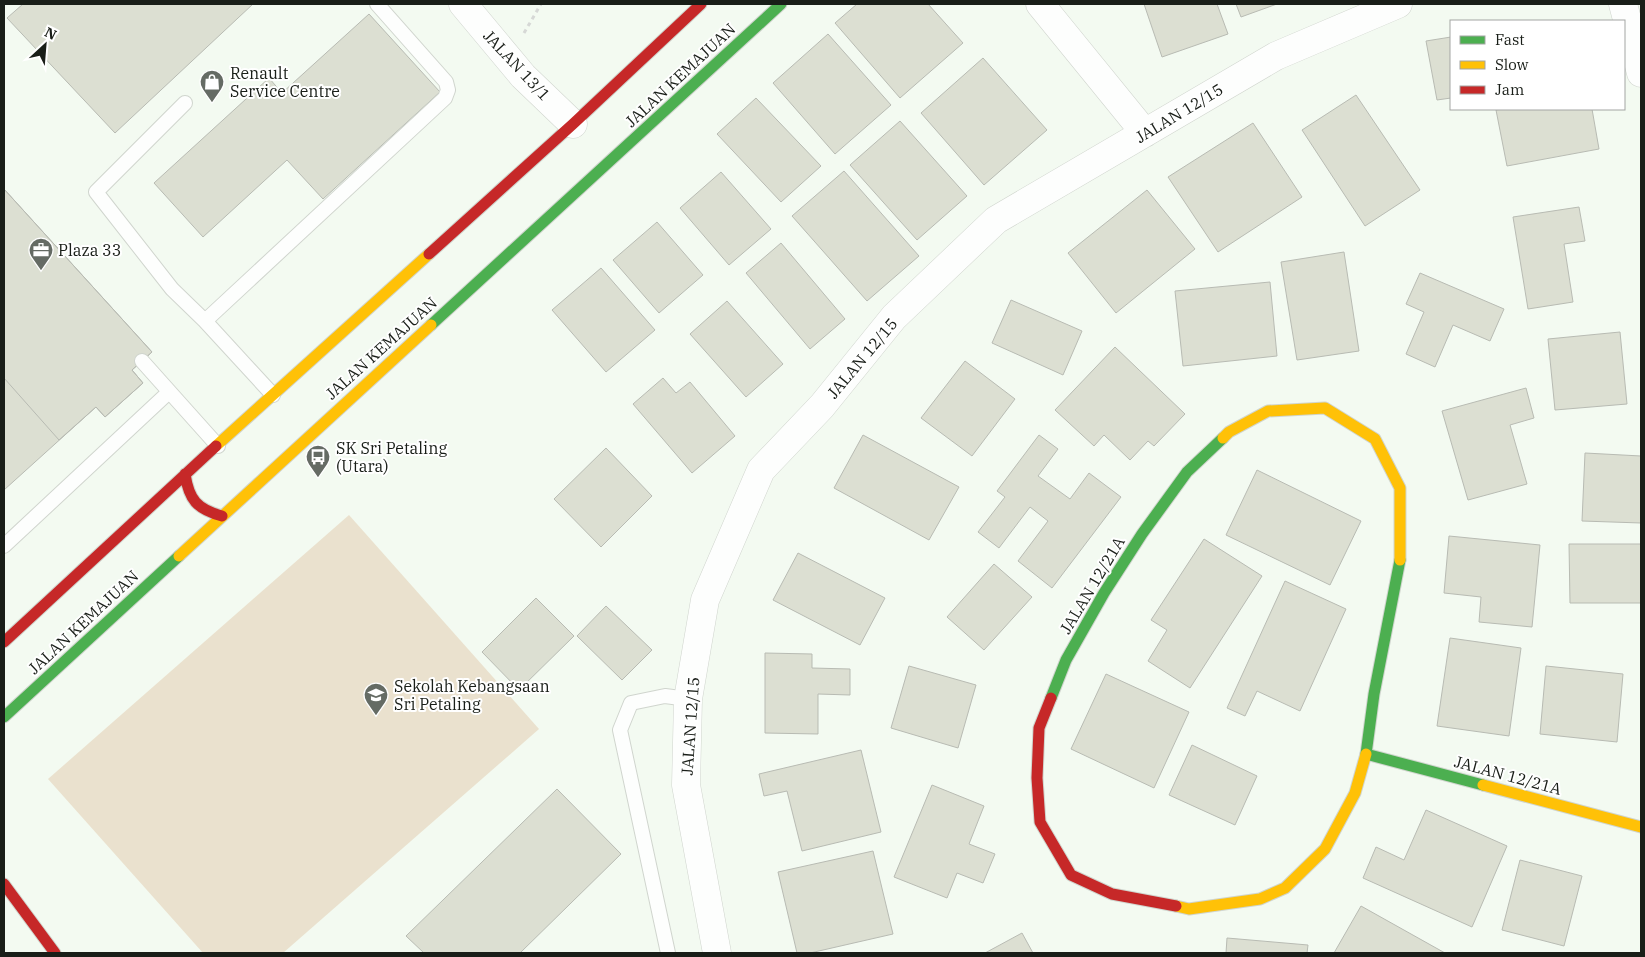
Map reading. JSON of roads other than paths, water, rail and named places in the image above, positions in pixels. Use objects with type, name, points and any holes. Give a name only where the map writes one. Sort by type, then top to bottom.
[{"type":"main road","points":[[4,642],[184,474],[218,446],[573,124],[701,4]]},
{"type":"main road","name":"JALAN KEMAJUAN","points":[[4,717],[781,4]]},
{"type":"main road","name":"JALAN 12/21A","points":[[1325,408],[1375,438],[1400,488],[1400,561],[1374,694],[1366,754],[1355,793],[1325,849],[1284,888],[1260,899],[1189,909],[1112,894],[1071,874],[1040,822],[1036,778],[1039,728],[1066,660],[1104,593],[1187,472],[1229,432],[1268,411],[1325,408]]},
{"type":"main road","points":[[184,474],[186,489],[194,503],[207,512],[222,516]]},
{"type":"main road","name":"JALAN 12/21A","points":[[1366,754],[1641,826]]},
{"type":"main road","points":[[4,884],[55,953]]},
{"type":"street","name":"JALAN 13/1","points":[[463,4],[523,76],[573,124]]},
{"type":"street","points":[[1040,4],[1145,134]]},
{"type":"street","name":"JALAN 12/15","points":[[717,953],[686,785],[688,699],[705,600],[761,470],[822,406],[894,318],[996,220],[1276,56],[1398,4]]},
{"type":"street","points":[[1623,4],[1641,73]]},
{"type":"lane","points":[[206,321],[445,98],[448,90],[446,82],[377,4]]},
{"type":"lane","points":[[184,103],[96,192],[172,289],[206,321],[273,395]]},
{"type":"lane","points":[[142,361],[218,446]]},
{"type":"lane","points":[[4,546],[169,392]]},
{"type":"lane","points":[[668,953],[620,730],[631,703],[665,696],[688,699]]},
{"type":"place","name":"Renault Service Centre","points":[[212,103]]},
{"type":"place","name":"Plaza 33","points":[[41,271]]},
{"type":"place","name":"SK Sri Petaling (Utara)","points":[[318,478]]},
{"type":"place","name":"Sekolah Kebangsaan Sri Petaling","points":[[376,716]]}]
